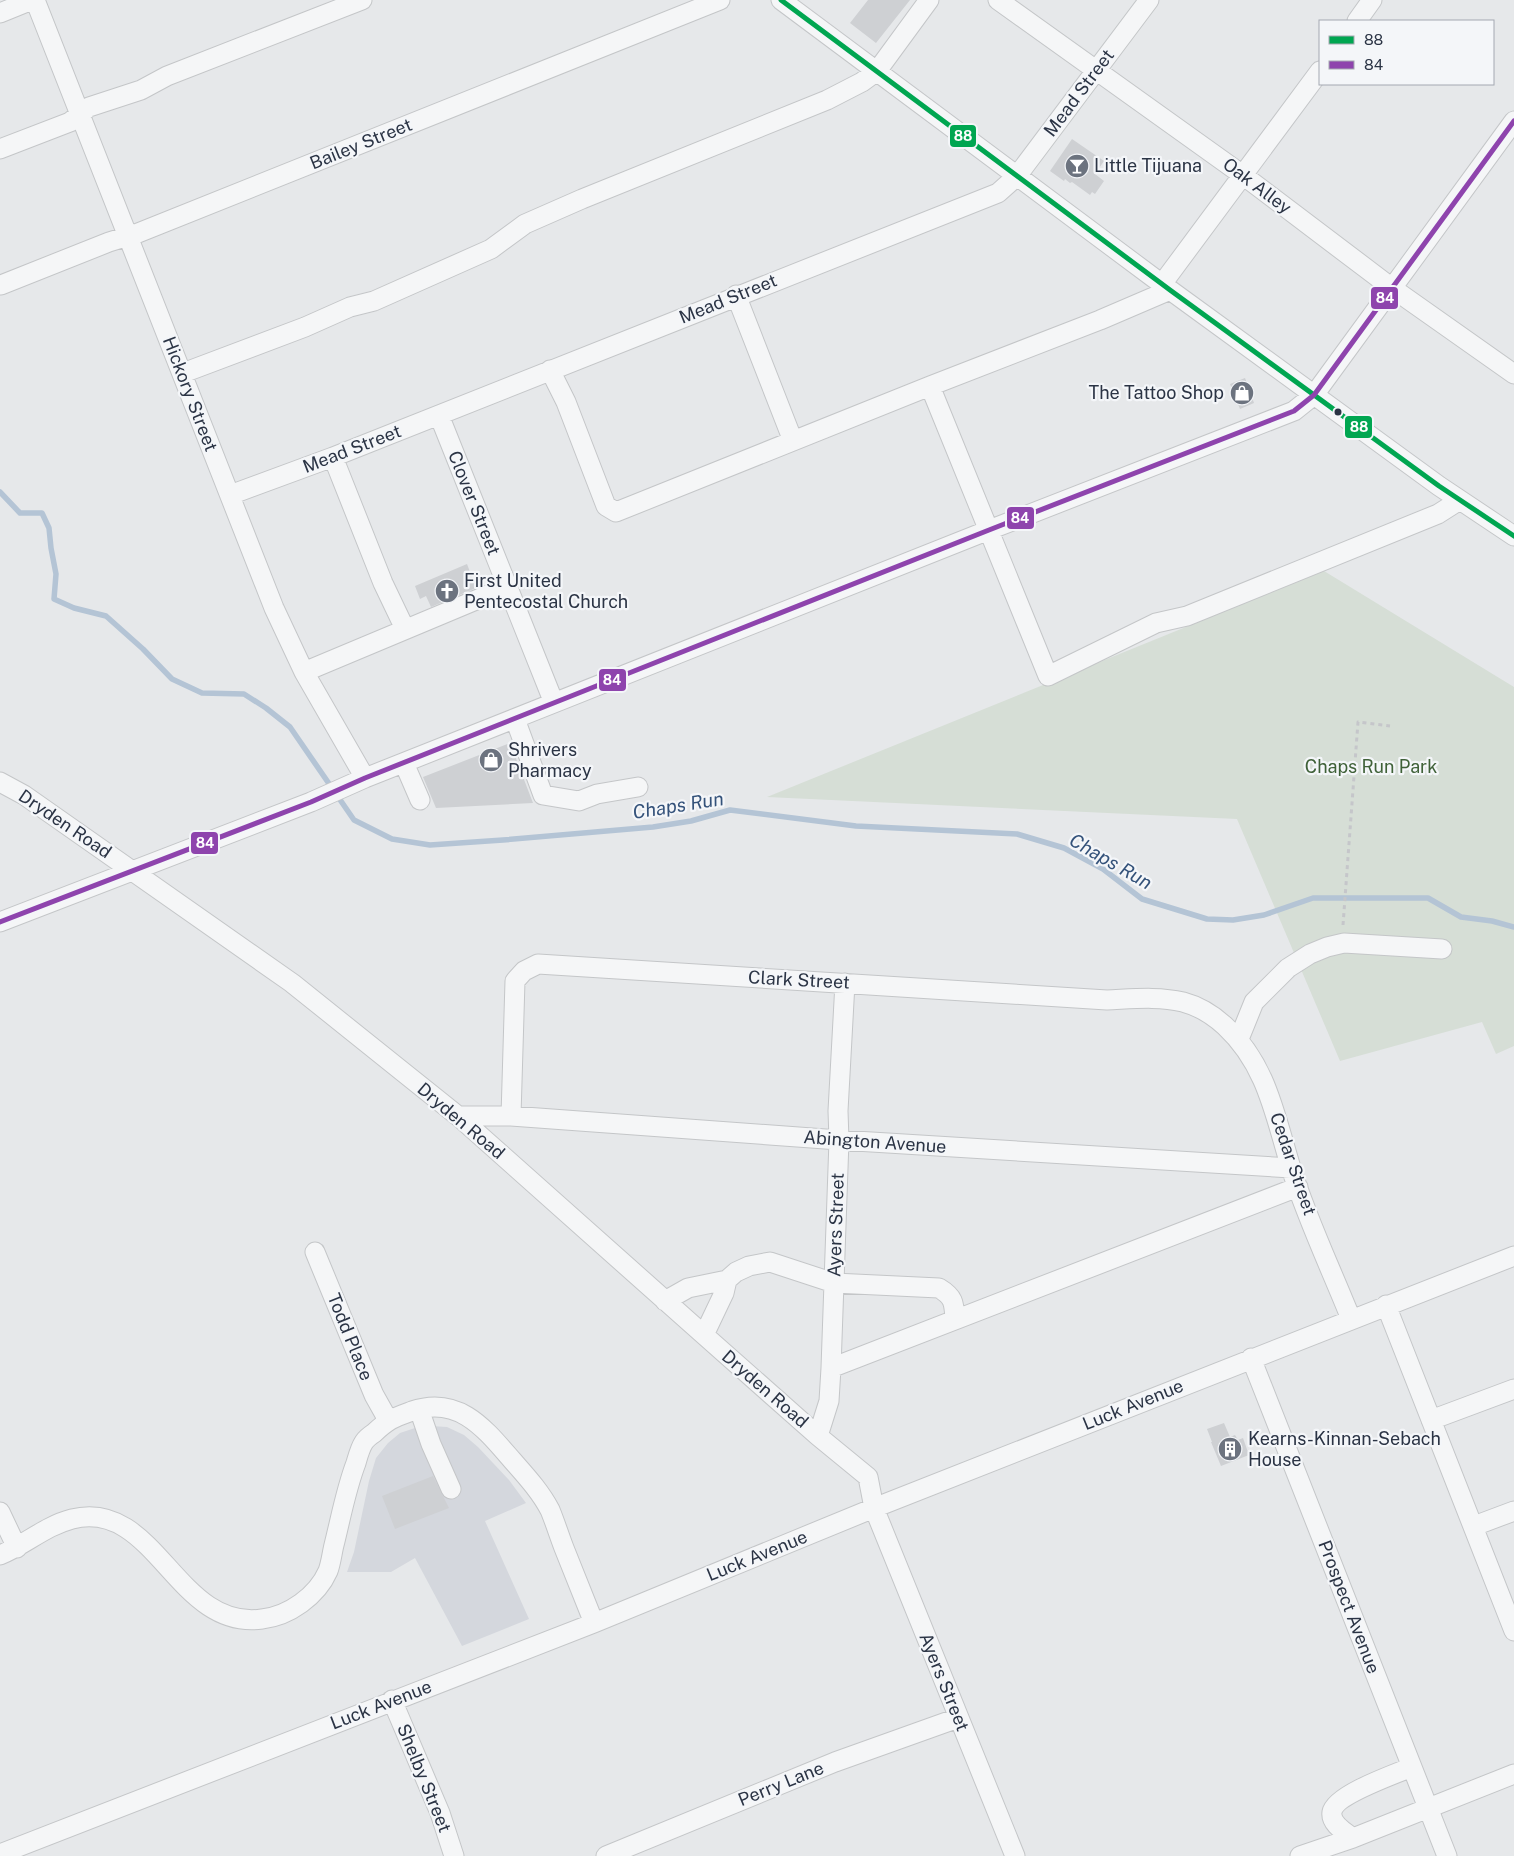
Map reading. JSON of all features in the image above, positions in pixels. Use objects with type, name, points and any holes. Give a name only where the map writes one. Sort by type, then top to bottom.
[{"type":"street","points":[[0,13],[34,0]]},
{"type":"street","name":"Hickory Street","points":[[34,0],[127,237],[183,373],[274,608],[304,672],[325,710],[357,782]]},
{"type":"street","points":[[0,149],[70,122],[89,107],[141,90],[167,76],[362,0]]},
{"type":"street","name":"Bailey Street","points":[[1,285],[127,237],[720,0]]},
{"type":"street","points":[[781,0],[1166,286],[1460,500],[1514,536]]},
{"type":"street","points":[[183,373],[306,327],[350,307],[374,301],[490,249],[525,224],[827,100],[877,72],[929,0]]},
{"type":"street","name":"Oak Alley","points":[[998,0],[1244,176],[1392,288],[1514,374]]},
{"type":"street","name":"Mead Street","points":[[230,496],[333,457],[736,295],[998,193],[1017,176],[1149,0]]},
{"type":"street","points":[[1358,20],[1372,0]]},
{"type":"street","points":[[550,370],[566,402],[606,506],[616,512],[1100,320],[1166,286],[1319,73]]},
{"type":"street","points":[[0,922],[311,802],[554,703],[1294,411],[1314,394],[1514,121]]},
{"type":"street","points":[[736,295],[793,441]]},
{"type":"street","points":[[930,386],[1048,676],[1156,623],[1196,612],[1438,514],[1460,500]]},
{"type":"street","name":"Clover Street","points":[[439,415],[554,703]]},
{"type":"street","points":[[333,457],[383,583],[405,629]]},
{"type":"street","points":[[304,672],[507,587]]},
{"type":"street","points":[[515,719],[544,795],[579,801],[597,794],[638,787]]},
{"type":"street","points":[[404,763],[420,800]]},
{"type":"street","name":"Dryden Road","points":[[0,782],[24,795],[292,983],[458,1116],[818,1436],[868,1477],[874,1508]]},
{"type":"street","points":[[1239,1039],[1254,1002],[1288,968],[1310,954],[1344,943],[1442,949]]},
{"type":"street","name":"Clark Street","points":[[510,1116],[515,981],[524,970],[538,964],[1107,1000],[1167,999],[1184,1002],[1218,1020]]},
{"type":"street","name":"Ayers Street","points":[[818,1436],[829,1401],[831,1368],[839,1140],[838,1111],[845,983]]},
{"type":"street","name":"Cedar Street","points":[[1218,1020],[1239,1039],[1259,1069],[1274,1107],[1291,1168],[1351,1319]]},
{"type":"street","name":"Abington Avenue","points":[[458,1116],[510,1116],[839,1140],[1291,1168]]},
{"type":"street","points":[[831,1368],[1298,1187]]},
{"type":"street","name":"Todd Place","points":[[315,1252],[374,1395],[388,1420]]},
{"type":"street","name":"Luck Avenue","points":[[0,1854],[594,1623],[874,1508],[1514,1256]]},
{"type":"street","points":[[665,1301],[688,1288],[726,1280],[736,1272],[749,1266],[770,1262],[834,1283],[939,1288],[949,1294],[954,1305],[955,1319]]},
{"type":"street","points":[[704,1335],[724,1293],[726,1280]]},
{"type":"street","points":[[1386,1305],[1514,1631]]},
{"type":"street","name":"Prospect Avenue","points":[[1251,1358],[1447,1856]]},
{"type":"street","points":[[1431,1420],[1514,1389]]},
{"type":"street","points":[[0,1512],[8,1552],[47,1528],[71,1519],[93,1516],[116,1522],[140,1538],[178,1581],[193,1595],[218,1613],[241,1620],[263,1619],[289,1611],[310,1596],[328,1571],[351,1474],[364,1442],[388,1420],[418,1409],[441,1407],[462,1414],[482,1426],[538,1489],[550,1510],[594,1623]]},
{"type":"street","points":[[418,1409],[451,1489]]},
{"type":"street","name":"Ayers Street","points":[[874,1508],[1015,1856]]},
{"type":"street","points":[[1474,1526],[1514,1511]]},
{"type":"street","name":"Shelby Street","points":[[392,1700],[440,1813],[454,1856]]},
{"type":"street","name":"Perry Lane","points":[[606,1856],[835,1762],[958,1718]]},
{"type":"street","points":[[1353,1838],[1334,1822],[1331,1813],[1336,1804],[1347,1795],[1412,1767]]},
{"type":"street","points":[[1300,1856],[1353,1838],[1514,1774]]},
{"type":"path","points":[[1343,920],[1358,722],[1390,726]]},
{"type":"shaded area","points":[[447,1427],[464,1435],[509,1480],[526,1503],[485,1521],[529,1619],[462,1646],[415,1558],[391,1572],[347,1572],[354,1552],[369,1481],[376,1458],[388,1443],[400,1433],[415,1428]]},
{"type":"green space","name":"Chaps Run Park","points":[[1324,571],[1514,687],[1514,1046],[1496,1054],[1482,1022],[1340,1061],[1237,819],[767,797]]},
{"type":"building","points":[[868,0],[910,0],[876,43],[850,23]]},
{"type":"building","name":"Little Tijuana","points":[[1072,139],[1104,161],[1095,174],[1104,181],[1095,194],[1092,192],[1090,195],[1072,182],[1070,183],[1065,179],[1064,181],[1050,171]]},
{"type":"building","name":"The Tattoo Shop","points":[[1245,378],[1254,403],[1240,409],[1230,384]]},
{"type":"building","name":"First United Pentecostal Church","points":[[467,564],[476,588],[431,607],[426,596],[420,599],[415,586]]},
{"type":"building","name":"Shrivers Pharmacy","points":[[510,743],[533,803],[436,808],[423,777]]},
{"type":"building","name":"Kearns-Kinnan-Sebach House","points":[[1224,1423],[1230,1437],[1235,1435],[1238,1440],[1243,1438],[1249,1455],[1221,1466],[1207,1429]]},
{"type":"building","points":[[433,1476],[449,1508],[395,1529],[382,1496]]},
{"type":"waterway","name":"Chaps Run","points":[[0,492],[20,513],[42,513],[49,528],[56,574],[54,599],[74,608],[106,616],[143,649],[172,679],[202,693],[244,694],[266,708],[290,727],[354,820],[392,839],[430,845],[503,840],[653,827],[691,821],[730,810],[856,826],[1017,834],[1064,848],[1103,869],[1142,899],[1207,919],[1233,920],[1264,915],[1313,898],[1428,898],[1461,917],[1492,921],[1514,927]]},
{"type":"transit line","name":"88","points":[[781,0],[1170,290],[1439,486],[1514,536]]},
{"type":"transit line","name":"84","points":[[0,922],[311,802],[365,778],[1294,411],[1314,395],[1514,121]]},
{"type":"place","name":"Little Tijuana","points":[[1077,166]]},
{"type":"place","name":"The Tattoo Shop","points":[[1242,393]]},
{"type":"place","name":"First United Pentecostal Church","points":[[447,591]]},
{"type":"place","name":"Shrivers Pharmacy","points":[[491,760]]},
{"type":"place","name":"Kearns-Kinnan-Sebach House","points":[[1230,1449]]}]
